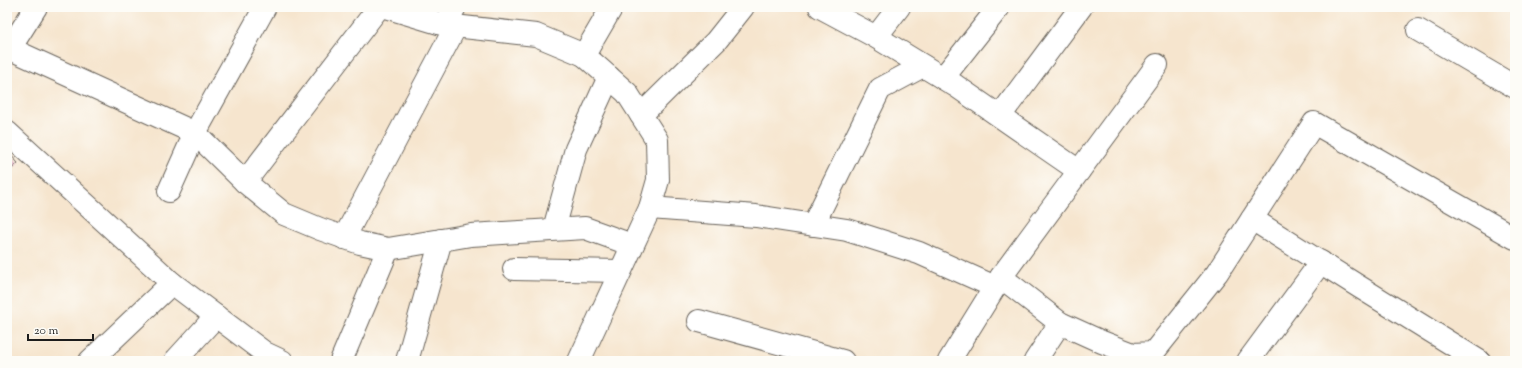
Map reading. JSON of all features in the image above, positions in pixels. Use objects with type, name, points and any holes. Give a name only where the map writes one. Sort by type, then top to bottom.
[{"type":"street","points":[[36,7],[8,50],[139,107],[194,133],[245,182],[284,214],[344,238],[360,244],[388,249],[471,235],[585,228],[632,245]]},
{"type":"street","points":[[170,191],[194,133],[265,7]]},
{"type":"street","points":[[245,182],[379,7]]},
{"type":"street","points":[[385,7],[536,35],[584,55],[627,93],[657,140],[658,180],[650,208],[579,361]]},
{"type":"street","points":[[584,55],[612,7]]},
{"type":"street","points":[[641,115],[716,41],[743,7]]},
{"type":"street","points":[[820,7],[876,37],[943,78],[1080,171]]},
{"type":"street","points":[[876,37],[899,7]]},
{"type":"street","points":[[943,78],[998,7]]},
{"type":"street","points":[[1000,116],[1081,7]]},
{"type":"street","points":[[344,238],[452,19]]},
{"type":"street","points":[[1418,30],[1515,87]]},
{"type":"street","points":[[950,361],[998,282],[1157,65]]},
{"type":"street","points":[[813,225],[880,89],[923,66]]},
{"type":"street","points":[[554,229],[576,149],[608,77]]},
{"type":"street","points":[[650,208],[756,216],[847,230],[919,253],[998,282],[1060,323],[1133,354],[1153,353],[1217,273],[1314,123],[1515,238]]},
{"type":"street","points":[[7,132],[172,282],[265,353],[282,361]]},
{"type":"street","points":[[1252,219],[1479,361]]},
{"type":"street","points":[[407,361],[441,240]]},
{"type":"street","points":[[340,361],[388,249]]},
{"type":"street","points":[[1248,361],[1321,262]]},
{"type":"street","points":[[514,269],[620,272]]},
{"type":"street","points":[[90,361],[172,282]]},
{"type":"street","points":[[176,361],[216,316]]},
{"type":"street","points":[[700,321],[778,352],[843,361]]},
{"type":"street","points":[[1035,361],[1060,323]]},
{"type":"building","points":[[7,151],[18,163],[7,173]]}]
